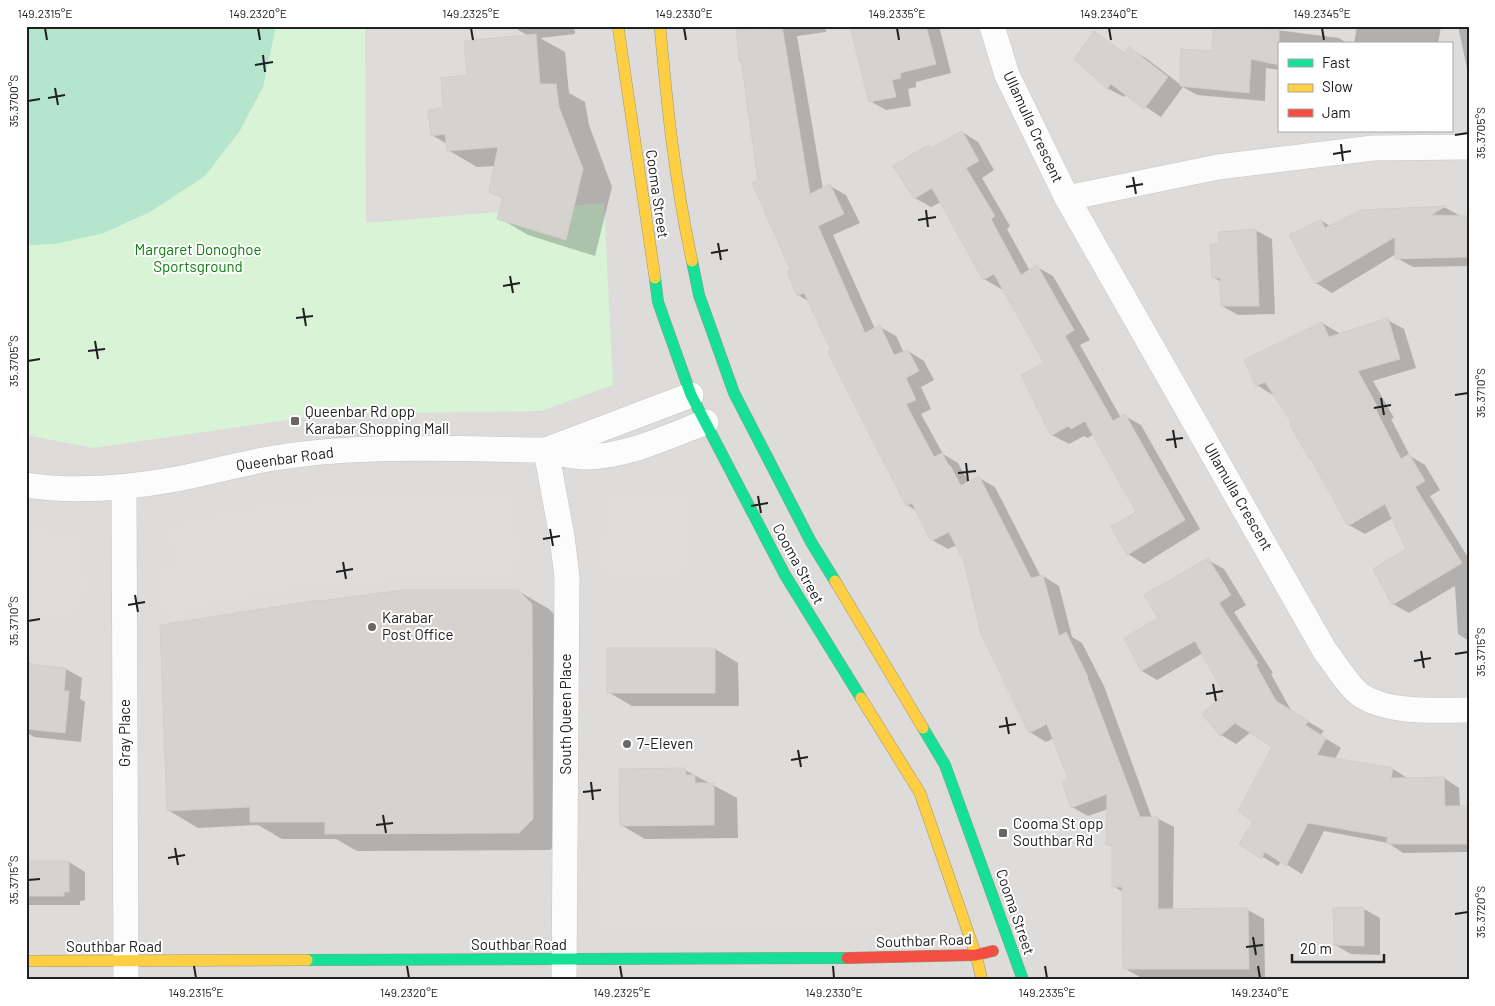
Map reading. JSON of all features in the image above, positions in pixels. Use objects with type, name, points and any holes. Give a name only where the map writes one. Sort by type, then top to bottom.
[{"type":"main road","name":"Cooma Street","points":[[618,26],[658,302],[696,394],[785,575],[920,793],[976,955],[982,980]]},
{"type":"main road","name":"Cooma Street","points":[[660,26],[667,106],[680,205],[697,286],[729,395],[810,542],[945,765],[1023,980]]},
{"type":"main road","name":"Southbar Road","points":[[26,962],[126,971],[564,970],[976,955],[1012,946]]},
{"type":"street","name":"Ullamulla Crescent","points":[[992,26],[1007,75],[1067,198],[1325,651],[1360,696],[1384,706],[1422,710],[1469,710]]},
{"type":"street","name":"Ullamulla Crescent","points":[[1067,198],[1227,166],[1373,148],[1469,147]]},
{"type":"street","name":"Queenbar Road","points":[[546,450],[696,394]]},
{"type":"street","name":"Queenbar Road","points":[[26,485],[73,490],[124,487],[176,479],[282,457],[333,452],[386,450],[546,450],[582,457],[617,453],[654,442],[709,419]]},
{"type":"street","name":"South Queen Place","points":[[546,450],[562,536],[567,577],[564,970]]},
{"type":"street","name":"Gray Place","points":[[124,487],[126,971]]},
{"type":"shaded area","points":[[26,26],[1469,26],[1469,980],[26,980]]},
{"type":"shaded area","points":[[676,494],[681,496],[684,503],[684,568],[681,576],[674,578],[610,577],[607,575],[605,561],[606,498],[613,495]]},
{"type":"shaded area","points":[[426,495],[501,496],[508,499],[517,554],[512,574],[505,578],[438,577],[338,580],[292,586],[229,598],[172,613],[164,605],[158,573],[177,571],[171,528],[284,504],[355,497]]},
{"type":"shaded area","points":[[26,531],[65,535],[74,537],[76,540],[76,549],[81,558],[84,593],[79,596],[75,612],[72,616],[26,614]]},
{"type":"shaded area","points":[[603,841],[880,841],[880,927],[603,927]]},
{"type":"green space","name":"Margaret Donoghoe Sportsground","points":[[26,26],[365,26],[366,223],[604,203],[613,385],[541,411],[328,414],[93,448],[26,435]]},
{"type":"green space","points":[[26,26],[276,26],[263,87],[239,132],[205,176],[150,212],[104,233],[55,244],[26,245]]},
{"type":"building","points":[[736,26],[782,26],[810,194],[830,184],[844,214],[818,226],[865,333],[880,325],[894,355],[908,350],[919,371],[906,378],[916,400],[906,404],[934,457],[942,453],[960,486],[979,476],[1031,578],[1043,575],[1059,636],[1066,632],[1088,677],[1140,817],[1158,817],[1158,909],[1248,908],[1249,969],[1123,969],[1122,887],[1112,887],[1112,845],[1106,845],[1107,794],[1071,808],[1062,782],[1068,779],[1047,724],[1029,733],[981,634],[964,562],[949,532],[931,541],[912,503],[906,506],[828,352],[831,350],[804,293],[797,296],[787,272],[791,271],[752,183],[758,180],[741,60],[739,61]]},
{"type":"building","points":[[850,26],[926,26],[936,64],[900,73],[901,78],[892,80],[896,97],[869,102]]},
{"type":"building","points":[[1214,26],[1255,26],[1279,29],[1278,65],[1251,59],[1249,93],[1180,86],[1181,49],[1212,51]]},
{"type":"building","points":[[1094,31],[1124,53],[1129,47],[1168,77],[1144,109],[1111,84],[1107,89],[1074,59]]},
{"type":"building","points":[[536,34],[540,84],[556,84],[559,107],[583,169],[566,240],[497,219],[503,198],[489,192],[498,147],[447,151],[445,134],[431,136],[428,110],[443,108],[441,78],[467,75],[464,41]]},
{"type":"building","points":[[962,131],[979,161],[966,168],[995,216],[991,219],[1021,275],[1037,265],[1074,330],[1065,336],[1113,421],[1125,414],[1185,520],[1127,555],[1111,527],[1136,512],[1085,421],[1071,429],[1068,426],[1051,436],[1021,375],[1044,363],[994,274],[983,280],[932,188],[914,199],[893,166],[928,145],[931,148]]},
{"type":"building","points":[[1446,206],[1431,215],[1467,216],[1469,257],[1395,259],[1395,237],[1315,284],[1289,235],[1321,219],[1325,228],[1361,210]]},
{"type":"building","points":[[1256,229],[1259,306],[1221,306],[1220,278],[1212,278],[1210,245],[1219,243],[1218,232]]},
{"type":"building","points":[[1388,318],[1400,359],[1358,371],[1378,408],[1376,410],[1401,459],[1409,454],[1425,481],[1415,487],[1462,563],[1392,605],[1373,569],[1406,549],[1385,504],[1348,526],[1289,423],[1291,422],[1265,382],[1256,386],[1244,360],[1322,322],[1329,337]]},
{"type":"building","points":[[1208,558],[1231,595],[1219,603],[1258,663],[1256,665],[1276,701],[1309,721],[1305,725],[1326,738],[1317,755],[1393,768],[1391,778],[1444,777],[1445,806],[1469,806],[1469,844],[1386,844],[1388,837],[1308,823],[1286,866],[1265,852],[1261,859],[1239,844],[1253,822],[1238,811],[1272,747],[1235,723],[1220,736],[1202,714],[1224,694],[1195,641],[1141,671],[1124,638],[1158,618],[1144,595]]},
{"type":"building","points":[[404,590],[518,590],[532,604],[533,819],[519,833],[325,834],[325,822],[250,822],[250,807],[167,811],[160,625],[319,600]]},
{"type":"building","points":[[607,648],[715,648],[715,693],[607,693]]},
{"type":"building","points":[[26,664],[66,668],[64,691],[69,691],[65,733],[26,729]]},
{"type":"building","points":[[685,768],[686,775],[695,775],[695,783],[714,783],[714,825],[620,826],[619,769]]},
{"type":"building","points":[[26,861],[69,861],[69,892],[64,892],[64,896],[26,896]]},
{"type":"building","points":[[1364,907],[1364,946],[1334,945],[1333,908]]},
{"type":"traffic: fast","points":[[692,261],[699,295],[734,393],[811,542],[835,581]]},
{"type":"traffic: fast","points":[[655,278],[658,302],[691,395],[785,575],[861,698]]},
{"type":"traffic: fast","points":[[923,728],[945,765],[1023,980]]},
{"type":"traffic: fast","points":[[307,960],[847,958]]},
{"type":"traffic: slow","points":[[618,26],[655,278]]},
{"type":"traffic: slow","points":[[660,26],[672,144],[692,261]]},
{"type":"traffic: slow","points":[[835,581],[923,728]]},
{"type":"traffic: slow","points":[[861,698],[920,793],[976,955],[982,980]]},
{"type":"traffic: slow","points":[[26,961],[307,960]]},
{"type":"traffic: jam","points":[[847,958],[976,955],[993,951]]},
{"type":"place","name":"Queenbar Rd opp Karabar Shopping Mall","points":[[295,421]]},
{"type":"place","name":"Karabar Post Office","points":[[372,627]]},
{"type":"place","name":"7-Eleven","points":[[627,744]]},
{"type":"place","name":"Cooma St opp Southbar Rd","points":[[1003,833]]}]
